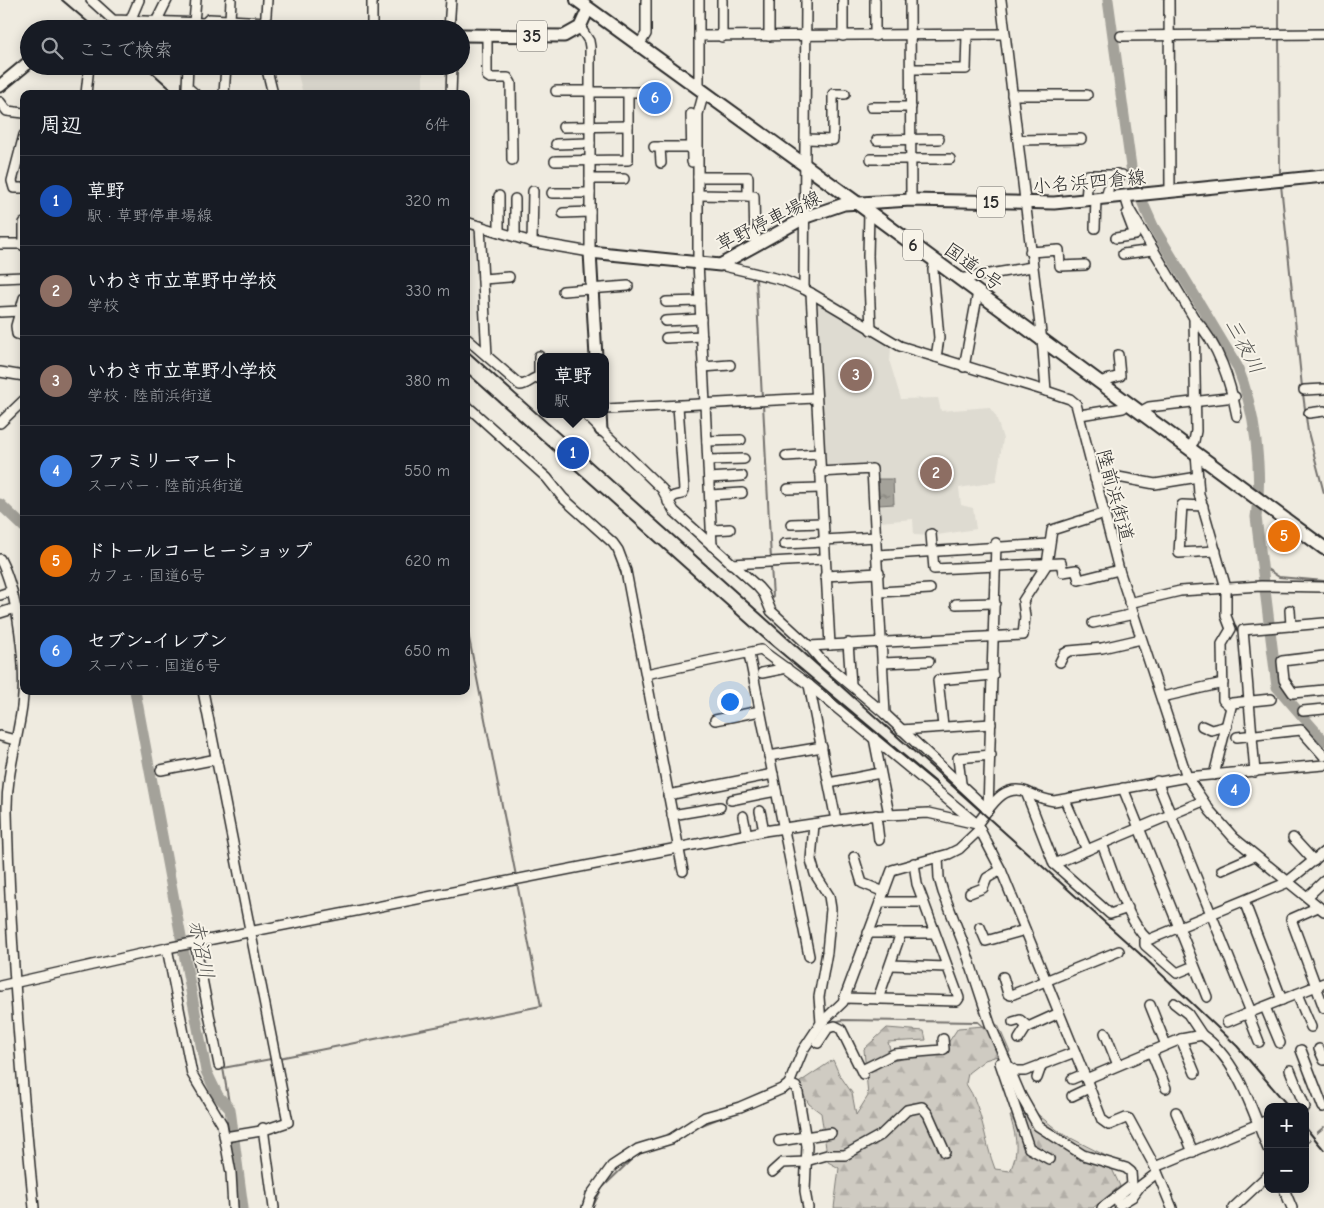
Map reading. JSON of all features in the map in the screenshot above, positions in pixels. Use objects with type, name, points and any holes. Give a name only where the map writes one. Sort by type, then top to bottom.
[{"type":"highway","name":"国道6号","points":[[577,0],[589,4],[639,45],[1041,338],[1324,548]]},
{"type":"main road","points":[[580,27],[589,4]]},
{"type":"main road","name":"35","points":[[470,35],[564,36],[580,27]]},
{"type":"main road","points":[[3,84],[20,70]]},
{"type":"main road","name":"小名浜四倉線","points":[[857,203],[911,200],[1024,203],[1096,199],[1126,200],[1170,191],[1324,176]]},
{"type":"main road","name":"草野停車場線","points":[[590,252],[720,265],[806,216],[844,204],[857,203]]},
{"type":"main road","points":[[590,252],[596,353]]},
{"type":"main road","points":[[600,418],[600,430]]},
{"type":"street","points":[[91,0],[113,20]]},
{"type":"street","points":[[130,20],[140,0]]},
{"type":"street","points":[[158,20],[167,0]]},
{"type":"street","points":[[194,20],[196,0]]},
{"type":"street","points":[[208,20],[230,20],[231,0]]},
{"type":"street","points":[[265,20],[267,0]]},
{"type":"street","points":[[372,0],[372,20]]},
{"type":"street","points":[[450,20],[451,0]]},
{"type":"street","points":[[639,45],[646,34],[646,0]]},
{"type":"street","points":[[692,162],[701,90],[699,0]]},
{"type":"street","points":[[722,0],[722,37]]},
{"type":"street","points":[[769,0],[769,36]]},
{"type":"street","points":[[806,0],[807,291],[816,398],[830,645]]},
{"type":"street","points":[[843,0],[843,36]]},
{"type":"street","points":[[875,36],[876,0]]},
{"type":"street","points":[[910,0],[911,200]]},
{"type":"street","points":[[1001,0],[1046,391]]},
{"type":"street","points":[[1169,0],[1170,191]]},
{"type":"street","points":[[470,223],[532,242],[590,252],[590,47],[580,27]]},
{"type":"street","points":[[699,36],[805,37],[1005,34]]},
{"type":"street","points":[[1121,36],[1324,34]]},
{"type":"street","points":[[487,35],[487,76],[490,78],[508,78],[512,83],[512,160]]},
{"type":"street","points":[[911,69],[966,69],[966,35]]},
{"type":"street","points":[[86,90],[88,75]]},
{"type":"street","points":[[188,75],[188,87],[191,90]]},
{"type":"street","points":[[224,90],[225,75]]},
{"type":"street","points":[[268,75],[272,90]]},
{"type":"street","points":[[451,90],[452,75]]},
{"type":"street","points":[[556,91],[642,92]]},
{"type":"street","points":[[554,161],[628,160],[628,92]]},
{"type":"street","points":[[807,139],[833,140],[832,94],[846,94]]},
{"type":"street","points":[[1012,95],[1087,95]]},
{"type":"street","points":[[0,102],[7,111],[20,113]]},
{"type":"street","points":[[871,107],[911,107]]},
{"type":"street","points":[[691,114],[698,177],[698,262],[712,546]]},
{"type":"street","points":[[563,128],[628,126]]},
{"type":"street","points":[[878,140],[939,139]]},
{"type":"street","points":[[1018,140],[1081,139]]},
{"type":"street","points":[[556,144],[590,143]]},
{"type":"street","points":[[661,163],[657,147],[694,146]]},
{"type":"street","points":[[20,150],[12,181],[14,188],[20,188]]},
{"type":"street","points":[[871,159],[950,159]]},
{"type":"street","points":[[1095,228],[1096,199],[1088,175],[1119,175],[1110,182],[1096,199]]},
{"type":"street","points":[[698,177],[748,177],[748,196]]},
{"type":"street","points":[[590,179],[624,179]]},
{"type":"street","points":[[532,242],[533,191]]},
{"type":"street","points":[[552,194],[590,193]]},
{"type":"street","points":[[498,231],[499,196]]},
{"type":"street","points":[[698,196],[754,196],[755,245]]},
{"type":"street","points":[[515,199],[515,236]]},
{"type":"street","points":[[1116,238],[1135,235],[1127,214],[1126,200]]},
{"type":"street","points":[[1126,200],[1153,250],[1223,363],[1234,397],[1237,416]]},
{"type":"street","points":[[563,213],[590,212]]},
{"type":"street","points":[[869,212],[868,256],[871,330]]},
{"type":"street","points":[[480,226],[486,356]]},
{"type":"street","points":[[0,244],[20,245]]},
{"type":"street","points":[[1030,252],[1059,250],[1060,266],[1085,264]]},
{"type":"street","points":[[1123,254],[1153,250]]},
{"type":"street","points":[[934,260],[933,268],[939,338],[936,357]]},
{"type":"street","name":"陸前浜街道","points":[[720,265],[783,280],[807,291],[900,346],[1046,391],[1070,399],[1076,404],[1119,570],[1187,777],[1203,801],[1234,838],[1321,909]]},
{"type":"street","points":[[959,279],[1032,267]]},
{"type":"street","points":[[483,279],[509,276]]},
{"type":"street","points":[[0,278],[20,277]]},
{"type":"street","points":[[564,291],[628,286]]},
{"type":"street","points":[[964,367],[978,292]]},
{"type":"street","points":[[666,302],[700,300]]},
{"type":"street","points":[[0,312],[20,311],[16,330],[20,336]]},
{"type":"street","points":[[1194,318],[1196,431],[1193,450],[1203,506],[1226,588],[1226,616],[1231,629],[1222,644],[1223,700],[1231,707],[1214,775]]},
{"type":"street","points":[[665,321],[701,319]]},
{"type":"street","points":[[666,338],[702,336]]},
{"type":"street","points":[[470,342],[520,385],[537,378]]},
{"type":"street","points":[[1099,382],[1120,376],[1118,355]]},
{"type":"street","points":[[704,367],[730,365]]},
{"type":"street","points":[[0,372],[20,375]]},
{"type":"street","points":[[1304,390],[1324,389]]},
{"type":"street","points":[[1140,412],[1149,407],[1234,397]]},
{"type":"street","points":[[609,410],[816,398]]},
{"type":"street","points":[[1,419],[20,403]]},
{"type":"street","points":[[1080,415],[1123,408],[1128,403]]},
{"type":"street","points":[[668,502],[674,496],[682,494],[684,490],[678,406]]},
{"type":"street","points":[[470,409],[547,478],[563,498],[613,542],[618,550],[626,571],[683,870]]},
{"type":"street","points":[[1309,413],[1324,411]]},
{"type":"street","points":[[589,418],[662,489],[674,511],[764,594],[771,611],[809,646],[821,660],[885,714],[988,810]]},
{"type":"street","points":[[707,441],[741,440]]},
{"type":"street","points":[[786,456],[818,454]]},
{"type":"street","points":[[708,460],[744,459]]},
{"type":"street","points":[[819,472],[872,469],[885,714]]},
{"type":"street","points":[[709,478],[742,476]]},
{"type":"street","points":[[1094,479],[1118,477],[1155,484],[1198,478]]},
{"type":"street","points":[[788,489],[820,488]]},
{"type":"street","points":[[710,495],[742,493]]},
{"type":"street","points":[[1203,506],[1182,505],[1179,553],[1216,551]]},
{"type":"street","points":[[809,646],[1023,634],[1025,617],[1023,601],[1046,564],[1052,530],[1104,513]]},
{"type":"street","points":[[791,524],[822,523]]},
{"type":"street","points":[[712,530],[730,529]]},
{"type":"street","points":[[931,534],[934,569],[1061,563],[1063,572],[1076,570],[1079,580],[1119,570]]},
{"type":"street","points":[[784,544],[877,537]]},
{"type":"street","points":[[878,554],[996,545],[1050,544]]},
{"type":"street","points":[[988,810],[996,545]]},
{"type":"street","points":[[0,559],[2,570],[17,599],[20,654]]},
{"type":"street","points":[[732,564],[824,559]]},
{"type":"street","points":[[825,576],[879,573]]},
{"type":"street","points":[[1129,603],[1180,590],[1261,586],[1324,587]]},
{"type":"street","points":[[880,592],[930,590]]},
{"type":"street","points":[[0,595],[17,599]]},
{"type":"street","points":[[0,613],[17,599]]},
{"type":"street","points":[[956,604],[995,603]]},
{"type":"street","points":[[1290,610],[1291,626]]},
{"type":"street","points":[[1092,623],[1134,614]]},
{"type":"street","points":[[1255,772],[1243,630],[1324,623]]},
{"type":"street","points":[[1060,662],[1064,654],[1069,651],[1102,648],[1141,639]]},
{"type":"street","points":[[848,643],[851,684]]},
{"type":"street","points":[[646,674],[764,650],[810,685],[979,826],[1001,870],[1102,1120],[1109,1125],[1126,1118],[1129,1119],[1156,1170],[1172,1208]]},
{"type":"street","points":[[749,654],[809,956]]},
{"type":"street","points":[[1324,656],[1282,661],[1284,680],[1293,693],[1324,690]]},
{"type":"street","points":[[882,663],[929,661]]},
{"type":"street","points":[[762,674],[787,668]]},
{"type":"street","points":[[943,726],[938,680],[993,675]]},
{"type":"street","points":[[1162,697],[1223,683]]},
{"type":"street","points":[[810,685],[836,820]]},
{"type":"street","points":[[22,695],[22,706],[4,785],[4,850],[34,1208]]},
{"type":"street","points":[[204,695],[288,1122],[263,1128],[261,1131],[230,1136]]},
{"type":"street","points":[[1232,703],[1271,699]]},
{"type":"street","points":[[1303,711],[1324,709]]},
{"type":"street","points":[[715,720],[760,710]]},
{"type":"street","points":[[901,730],[991,724]]},
{"type":"street","points":[[1202,726],[1211,730],[1227,726]]},
{"type":"street","points":[[1237,737],[1301,730],[1324,756]]},
{"type":"street","points":[[0,736],[15,740]]},
{"type":"street","points":[[874,738],[889,814]]},
{"type":"street","points":[[769,756],[822,747]]},
{"type":"street","points":[[961,783],[958,758],[991,754]]},
{"type":"street","points":[[161,770],[216,759]]},
{"type":"street","points":[[587,1208],[591,1195],[612,1166],[638,1149],[671,1139],[706,1116],[740,1107],[791,1085],[804,1050],[825,1020],[844,998],[892,870],[959,849],[979,826],[995,800],[1008,790],[1026,792],[1045,800],[1065,800],[1157,781],[1324,765]]},
{"type":"street","points":[[829,783],[880,773]]},
{"type":"street","points":[[668,795],[773,774]]},
{"type":"street","points":[[1157,781],[1212,914],[1250,1013],[1259,1042]]},
{"type":"street","points":[[1122,788],[1207,997]]},
{"type":"street","points":[[731,800],[776,791]]},
{"type":"street","points":[[1026,792],[1054,864],[1110,914],[1128,908]]},
{"type":"street","points":[[1065,800],[1087,850]]},
{"type":"street","points":[[1054,864],[1203,801]]},
{"type":"street","points":[[672,815],[720,807]]},
{"type":"street","points":[[760,811],[764,831]]},
{"type":"street","points":[[0,986],[169,948],[764,831],[876,815],[928,813],[979,826]]},
{"type":"street","points":[[876,815],[879,840]]},
{"type":"street","points":[[743,816],[747,835]]},
{"type":"street","points":[[814,824],[811,860],[815,874],[829,896],[831,909],[827,952],[819,997],[825,1020],[845,1033],[862,1072],[894,1054],[942,1050],[944,1049],[943,1039]]},
{"type":"street","points":[[1294,838],[1314,861]]},
{"type":"street","points":[[1102,844],[1128,908],[1140,933],[1148,940],[1286,882],[1324,852]]},
{"type":"street","points":[[1222,870],[1254,856]]},
{"type":"street","points":[[938,857],[939,878],[943,892],[965,948],[990,1024],[1025,1104],[1041,1130],[1082,1155],[1126,1168],[1131,1172],[1132,1185],[1102,1208]]},
{"type":"street","points":[[854,858],[862,883],[884,892]]},
{"type":"street","points":[[844,998],[957,1001],[959,998],[923,902],[917,884],[914,863]]},
{"type":"street","points":[[970,893],[983,888],[988,878],[1001,870]]},
{"type":"street","points":[[1306,897],[1324,881]]},
{"type":"street","points":[[1244,901],[1282,1000]]},
{"type":"street","points":[[880,902],[923,902]]},
{"type":"street","points":[[1321,909],[1291,919],[1320,984],[1324,1008]]},
{"type":"street","points":[[980,927],[986,941],[1025,930]]},
{"type":"street","points":[[868,933],[934,934]]},
{"type":"street","points":[[878,999],[901,933]]},
{"type":"street","points":[[1145,938],[1145,945],[1177,973],[1189,968]]},
{"type":"street","points":[[194,943],[219,1065]]},
{"type":"street","points":[[169,948],[192,1074],[230,1136],[233,1208]]},
{"type":"street","points":[[1003,977],[1008,994],[1011,994],[1119,950]]},
{"type":"street","points":[[891,965],[946,967]]},
{"type":"street","points":[[1227,1022],[1320,984]]},
{"type":"street","points":[[1296,994],[1311,1027]]},
{"type":"street","points":[[1174,1003],[1188,1014],[1202,1035],[1211,1042],[1234,1070],[1268,1148]]},
{"type":"street","points":[[1150,1005],[1166,1045]]},
{"type":"street","points":[[1265,1007],[1280,1042]]},
{"type":"street","points":[[1019,1039],[1028,1027],[1059,1013]]},
{"type":"street","points":[[1013,1022],[1020,1020],[1028,1027]]},
{"type":"street","points":[[818,1043],[824,1032],[833,1026]]},
{"type":"street","points":[[1105,1033],[1118,1065]]},
{"type":"street","points":[[1072,1096],[1086,1080],[1181,1039],[1202,1035]]},
{"type":"street","points":[[1181,1039],[1195,1073]]},
{"type":"street","points":[[1320,1049],[1324,1060]]},
{"type":"street","points":[[1301,1050],[1324,1107],[1309,1108]]},
{"type":"street","points":[[1151,1051],[1166,1088]]},
{"type":"street","points":[[1049,1159],[1030,1148],[1000,1063],[1007,1064],[1019,1072],[1075,1052]]},
{"type":"street","points":[[1037,1078],[1042,1064]]},
{"type":"street","points":[[1290,1070],[1303,1103]]},
{"type":"street","points":[[1072,1079],[1086,1080]]},
{"type":"street","points":[[791,1085],[798,1093],[805,1137],[805,1191],[808,1208]]},
{"type":"street","points":[[772,1172],[782,1162],[806,1161],[827,1154],[846,1156],[881,1135],[907,1110],[922,1107],[928,1114],[946,1152]]},
{"type":"street","points":[[1176,1112],[1193,1152]]},
{"type":"street","points":[[1119,1205],[1132,1197],[1156,1170],[1264,1122]]},
{"type":"street","points":[[263,1128],[274,1208]]},
{"type":"street","points":[[780,1141],[831,1133]]},
{"type":"street","points":[[1233,1208],[1264,1179]]},
{"type":"street","points":[[1286,1193],[1292,1208]]},
{"type":"shaded area","points":[[298,75],[423,75],[423,90],[302,90]]},
{"type":"shaded area","points":[[817,299],[891,346],[890,363],[901,399],[938,398],[941,411],[989,407],[996,416],[1003,439],[996,482],[959,488],[961,505],[973,508],[976,529],[931,536],[914,535],[913,519],[880,522],[875,463],[822,466],[815,303]]},
{"type":"green space","points":[[998,1025],[1010,1052],[985,1060],[968,1073],[966,1084],[972,1093],[980,1114],[995,1169],[1010,1171],[1015,1156],[1016,1144],[1010,1116],[1036,1113],[1061,1133],[1106,1156],[1120,1186],[1093,1208],[834,1208],[839,1168],[828,1162],[821,1113],[809,1104],[797,1084],[833,1060],[839,1074],[852,1093],[856,1115],[868,1096],[864,1049],[887,1028],[924,1031],[926,1040],[888,1042],[893,1061],[944,1049],[958,1028]]},
{"type":"water","points":[[878,479],[893,479],[894,504],[879,505]]},
{"type":"waterway","name":"三夜川","points":[[1108,0],[1133,181],[1153,226],[1237,366],[1249,401],[1258,460],[1259,480],[1256,517],[1277,687],[1324,741]]},
{"type":"waterway","points":[[1279,0],[1279,33]]},
{"type":"waterway","points":[[455,11],[455,20]]},
{"type":"waterway","points":[[1279,37],[1280,175]]},
{"type":"waterway","points":[[1281,185],[1302,387]]},
{"type":"waterway","points":[[756,279],[762,399]]},
{"type":"waterway","points":[[1303,394],[1308,432],[1324,493]]},
{"type":"waterway","points":[[763,404],[771,559]]},
{"type":"waterway","name":"赤沼川","points":[[0,504],[20,523]]},
{"type":"waterway","points":[[770,599],[773,597],[771,566]]},
{"type":"waterway","points":[[1264,567],[1279,577],[1324,581]]},
{"type":"waterway","points":[[470,643],[516,876]]},
{"type":"waterway","name":"赤沼川","points":[[136,695],[206,1071],[218,1096],[230,1109],[243,1208]]},
{"type":"waterway","points":[[279,1058],[541,1006],[517,883]]},
{"type":"waterway","points":[[832,1023],[842,1020],[978,1022],[988,1031]]},
{"type":"waterway","points":[[230,1109],[223,1068],[271,1059]]},
{"type":"waterway","points":[[697,1127],[730,1114]]},
{"type":"waterway","points":[[1317,1133],[1324,1127]]},
{"type":"waterway","points":[[592,1208],[602,1188],[636,1155]]},
{"type":"waterway","points":[[1102,1203],[1110,1196]]},
{"type":"railway","points":[[62,0],[85,20]]},
{"type":"railway","points":[[155,75],[172,90]]},
{"type":"railway","points":[[470,354],[537,414]]},
{"type":"railway","points":[[470,376],[766,640],[938,784]]},
{"type":"railway","points":[[542,418],[1139,953],[1237,1046],[1286,1103]]},
{"type":"railway","points":[[1309,1132],[1324,1150]]},
{"type":"place","name":"セブン-イレブン","points":[[655,98]]},
{"type":"place","name":"いわき市立草野小学校","points":[[856,375]]},
{"type":"place","name":"草野","points":[[573,453]]},
{"type":"place","name":"いわき市立草野中学校","points":[[936,473]]},
{"type":"place","name":"ドトールコーヒーショップ","points":[[1284,536]]},
{"type":"place","name":"ファミリーマート","points":[[1234,790]]}]
